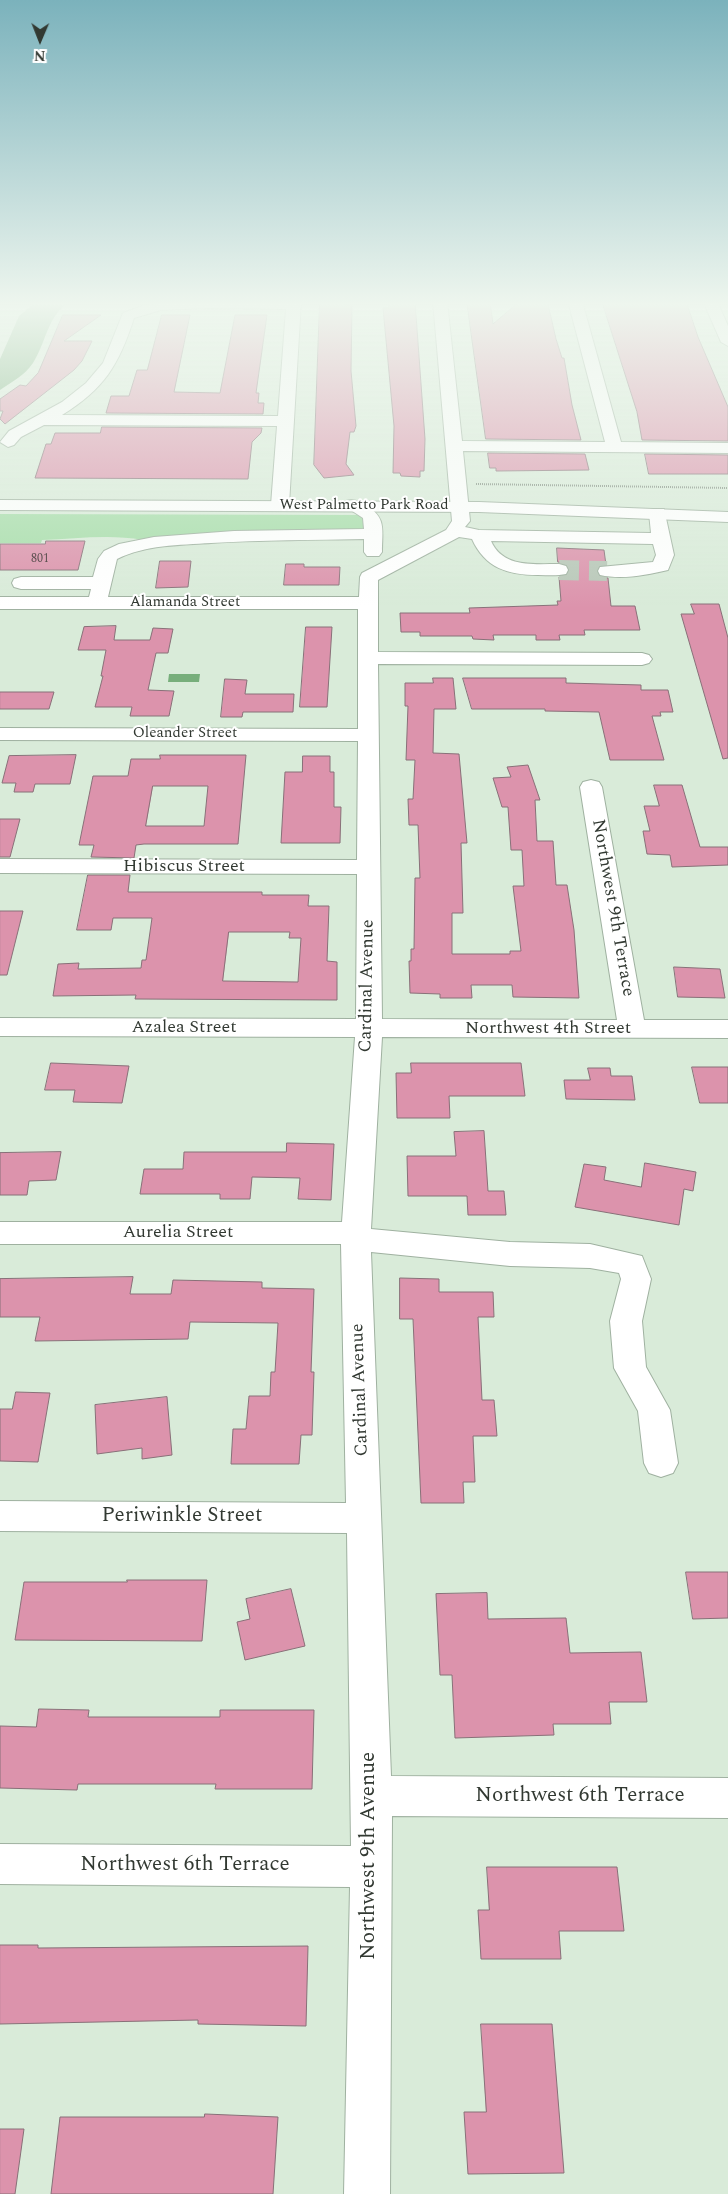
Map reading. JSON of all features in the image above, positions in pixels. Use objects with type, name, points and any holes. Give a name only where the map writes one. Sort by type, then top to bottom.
[{"type":"street","points":[[8,442],[15,434],[69,403]]},
{"type":"street","points":[[280,499],[286,403]]},
{"type":"street","points":[[369,577],[455,530],[461,521],[451,403]]},
{"type":"street","points":[[602,403],[614,447]]},
{"type":"street","points":[[41,420],[285,421]]},
{"type":"street","points":[[455,446],[728,448]]},
{"type":"street","name":"West Palmetto Park Road","points":[[0,494],[280,499],[728,501]]},
{"type":"street","name":"West Palmetto Park Road","points":[[0,505],[280,499],[352,505],[460,500],[728,517]]},
{"type":"street","points":[[98,603],[109,556],[119,548],[168,540],[374,534],[373,519],[363,510],[352,505]]},
{"type":"street","points":[[607,571],[646,570],[661,566],[665,555],[660,539],[658,513]]},
{"type":"street","points":[[455,530],[479,535],[660,539]]},
{"type":"street","name":"Cardinal Avenue","points":[[365,1518],[356,1236],[369,1028],[369,577],[374,534]]},
{"type":"street","points":[[479,535],[484,549],[491,559],[506,566],[559,570]]},
{"type":"street","points":[[0,584],[102,583]]},
{"type":"street","name":"Alamanda Street","points":[[0,603],[369,603]]},
{"type":"street","points":[[369,658],[642,659]]},
{"type":"street","name":"Oleander Street","points":[[0,734],[370,735]]},
{"type":"street","name":"Northwest 9th Terrace","points":[[591,787],[632,1029]]},
{"type":"street","name":"Hibiscus Street","points":[[0,866],[369,867]]},
{"type":"street","name":"Azalea Street","points":[[0,1027],[369,1028]]},
{"type":"street","name":"Northwest 4th Street","points":[[369,1028],[728,1029]]},
{"type":"street","name":"Aurelia Street","points":[[0,1233],[356,1236],[510,1254],[590,1256],[631,1264],[636,1279],[626,1321],[630,1368],[654,1410],[661,1463]]},
{"type":"street","name":"Periwinkle Street","points":[[0,1516],[365,1518]]},
{"type":"street","name":"Northwest 9th Avenue","points":[[365,1518],[372,1796],[368,2194]]},
{"type":"street","name":"Northwest 6th Terrace","points":[[372,1796],[728,1798]]},
{"type":"street","name":"Northwest 6th Terrace","points":[[0,1864],[370,1867]]},
{"type":"path","points":[[476,484],[728,488]]},
{"type":"shaded area","points":[[0,514],[361,515],[369,527],[143,540],[105,537],[42,540],[41,543],[0,543]]},
{"type":"shaded area","points":[[169,674],[200,674],[199,682],[168,682]]},
{"type":"building","points":[[0,403],[31,403],[5,424],[0,419],[3,411],[0,411]]},
{"type":"building","points":[[109,403],[264,403],[263,414],[106,413]]},
{"type":"building","points":[[316,403],[354,403],[356,426],[354,432],[350,432],[346,464],[354,475],[324,478],[314,465]]},
{"type":"building","points":[[392,403],[422,403],[425,439],[424,471],[420,471],[420,477],[401,476],[400,473],[393,473],[394,426]]},
{"type":"building","points":[[481,403],[572,403],[581,440],[486,439]]},
{"type":"building","points":[[634,403],[726,403],[728,441],[642,440]]},
{"type":"building","points":[[102,427],[262,428],[261,433],[252,442],[248,479],[35,478],[46,444],[51,444],[55,433],[100,433]]},
{"type":"building","points":[[488,453],[585,454],[589,470],[496,471],[496,468],[490,468]]},
{"type":"building","points":[[645,454],[728,455],[728,474],[649,474]]},
{"type":"building","points":[[46,541],[85,541],[78,570],[0,570],[0,544],[45,544]]},
{"type":"building","points":[[557,548],[604,550],[606,565],[598,566],[596,572],[600,577],[608,578],[611,606],[635,606],[640,630],[584,630],[585,635],[559,635],[560,640],[536,640],[536,635],[493,635],[494,640],[473,639],[472,636],[420,636],[420,632],[401,632],[400,613],[470,613],[469,608],[558,605],[557,601],[561,601],[559,577],[566,576],[570,569],[567,564],[558,562]]},
{"type":"building","points":[[160,561],[191,561],[188,587],[156,588]]},
{"type":"building","points":[[286,564],[304,564],[304,567],[340,567],[339,585],[284,585]]},
{"type":"building","points":[[691,604],[719,604],[728,638],[728,758],[723,759],[681,614],[694,614]]},
{"type":"building","points":[[116,626],[114,640],[150,640],[153,628],[173,629],[168,653],[156,653],[148,690],[174,691],[169,716],[130,716],[132,707],[95,707],[103,676],[101,676],[106,650],[78,650],[84,627]]},
{"type":"building","points":[[306,627],[332,627],[327,707],[300,707]]},
{"type":"building","points":[[433,678],[453,678],[456,709],[434,709],[433,753],[459,754],[467,843],[461,843],[463,913],[452,913],[452,954],[510,954],[510,951],[521,951],[513,886],[524,886],[522,850],[511,850],[508,807],[502,807],[493,778],[511,777],[507,767],[528,765],[540,800],[535,800],[537,841],[553,841],[556,885],[567,885],[574,930],[579,998],[513,997],[512,985],[471,985],[472,998],[440,998],[440,994],[410,993],[409,961],[411,961],[411,949],[414,949],[415,878],[420,878],[418,825],[409,825],[408,799],[413,799],[415,760],[406,760],[408,706],[405,706],[405,683],[433,683]]},
{"type":"building","points":[[463,678],[566,678],[566,683],[641,685],[641,690],[668,690],[673,712],[660,712],[661,716],[652,716],[664,760],[610,760],[599,712],[545,711],[545,709],[472,709]]},
{"type":"building","points":[[225,679],[247,680],[245,694],[294,694],[293,712],[243,712],[242,717],[221,717]]},
{"type":"building","points":[[0,692],[54,692],[49,709],[0,709]]},
{"type":"building","points":[[76,755],[70,784],[35,784],[33,792],[14,792],[16,783],[2,783],[9,756]]},
{"type":"building","points":[[160,755],[246,755],[238,844],[144,844],[136,845],[134,858],[91,857],[94,845],[79,845],[93,776],[128,776],[131,759],[160,759]],"holes":[[[153,786],[208,786],[204,826],[146,826]]]},
{"type":"building","points":[[303,756],[330,756],[330,772],[334,772],[334,807],[341,807],[340,843],[281,843],[285,772],[302,772]]},
{"type":"building","points":[[654,785],[682,785],[700,847],[728,847],[728,865],[672,867],[670,855],[647,854],[643,831],[650,831],[644,806],[659,806]]},
{"type":"building","points":[[0,819],[20,819],[10,857],[0,857]]},
{"type":"building","points":[[88,875],[130,875],[128,892],[262,892],[262,895],[309,895],[308,906],[329,906],[327,961],[337,962],[337,1000],[135,999],[136,995],[53,996],[58,964],[79,963],[78,969],[141,968],[142,960],[146,960],[152,918],[113,918],[111,930],[77,930]],"holes":[[[229,932],[290,932],[289,938],[301,938],[298,982],[223,981]]]},
{"type":"building","points":[[0,911],[23,911],[7,975],[0,975]]},
{"type":"building","points":[[674,967],[720,969],[725,998],[678,997]]},
{"type":"building","points":[[51,1063],[129,1066],[122,1103],[73,1102],[75,1090],[45,1090]]},
{"type":"building","points":[[411,1063],[521,1063],[525,1096],[449,1096],[450,1118],[397,1118],[396,1073],[411,1073]]},
{"type":"building","points":[[692,1067],[728,1067],[728,1103],[700,1103]]},
{"type":"building","points":[[588,1068],[610,1068],[611,1076],[632,1076],[635,1100],[566,1099],[564,1080],[590,1080]]},
{"type":"building","points":[[484,1131],[488,1191],[504,1191],[506,1215],[468,1215],[467,1196],[408,1196],[407,1156],[456,1156],[454,1132]]},
{"type":"building","points":[[287,1143],[334,1144],[331,1200],[298,1199],[300,1178],[252,1177],[250,1199],[220,1199],[220,1194],[140,1194],[144,1169],[183,1169],[184,1152],[286,1152]]},
{"type":"building","points":[[61,1152],[56,1180],[29,1181],[27,1195],[0,1195],[0,1153]]},
{"type":"building","points":[[645,1163],[696,1172],[693,1191],[684,1189],[679,1225],[575,1207],[584,1164],[606,1167],[604,1180],[641,1187]]},
{"type":"building","points":[[133,1277],[130,1294],[171,1294],[173,1280],[262,1282],[262,1288],[314,1289],[311,1372],[314,1372],[312,1435],[301,1435],[299,1464],[231,1464],[233,1429],[246,1429],[249,1396],[270,1396],[271,1372],[275,1372],[278,1323],[190,1322],[188,1339],[35,1341],[40,1317],[0,1317],[0,1279]]},
{"type":"building","points":[[400,1278],[439,1279],[439,1292],[493,1292],[494,1317],[478,1317],[482,1400],[494,1400],[497,1436],[473,1436],[475,1482],[463,1482],[464,1503],[421,1503],[413,1319],[400,1319]]},
{"type":"building","points":[[16,1392],[50,1393],[38,1462],[0,1461],[0,1409],[12,1409]]},
{"type":"building","points":[[167,1397],[172,1455],[142,1459],[142,1448],[97,1454],[95,1405]]},
{"type":"building","points":[[686,1572],[728,1572],[728,1618],[693,1619]]},
{"type":"building","points":[[127,1580],[207,1580],[202,1641],[15,1640],[24,1582],[127,1582]]},
{"type":"building","points":[[291,1589],[305,1646],[245,1660],[237,1622],[250,1619],[246,1599]]},
{"type":"building","points":[[487,1593],[488,1619],[566,1618],[570,1653],[641,1652],[647,1702],[609,1702],[611,1724],[553,1724],[554,1735],[455,1738],[452,1675],[440,1675],[436,1594]]},
{"type":"building","points":[[39,1709],[89,1710],[88,1717],[220,1717],[220,1710],[314,1710],[312,1789],[215,1789],[216,1784],[78,1784],[77,1790],[0,1788],[0,1726],[36,1727]]},
{"type":"building","points":[[487,1867],[617,1867],[624,1931],[559,1931],[561,1959],[481,1959],[478,1910],[489,1910]]},
{"type":"building","points":[[0,1945],[38,1945],[38,1948],[308,1946],[306,2026],[198,2024],[198,2020],[0,2024]]},
{"type":"building","points":[[481,2024],[552,2024],[564,2173],[468,2174],[464,2112],[486,2112]]},
{"type":"building","points":[[205,2114],[278,2117],[273,2194],[51,2194],[60,2117],[204,2117]]},
{"type":"building","points":[[0,2129],[24,2129],[15,2194],[0,2194]]},
{"type":"tunnel","points":[[559,570],[607,571]]}]
